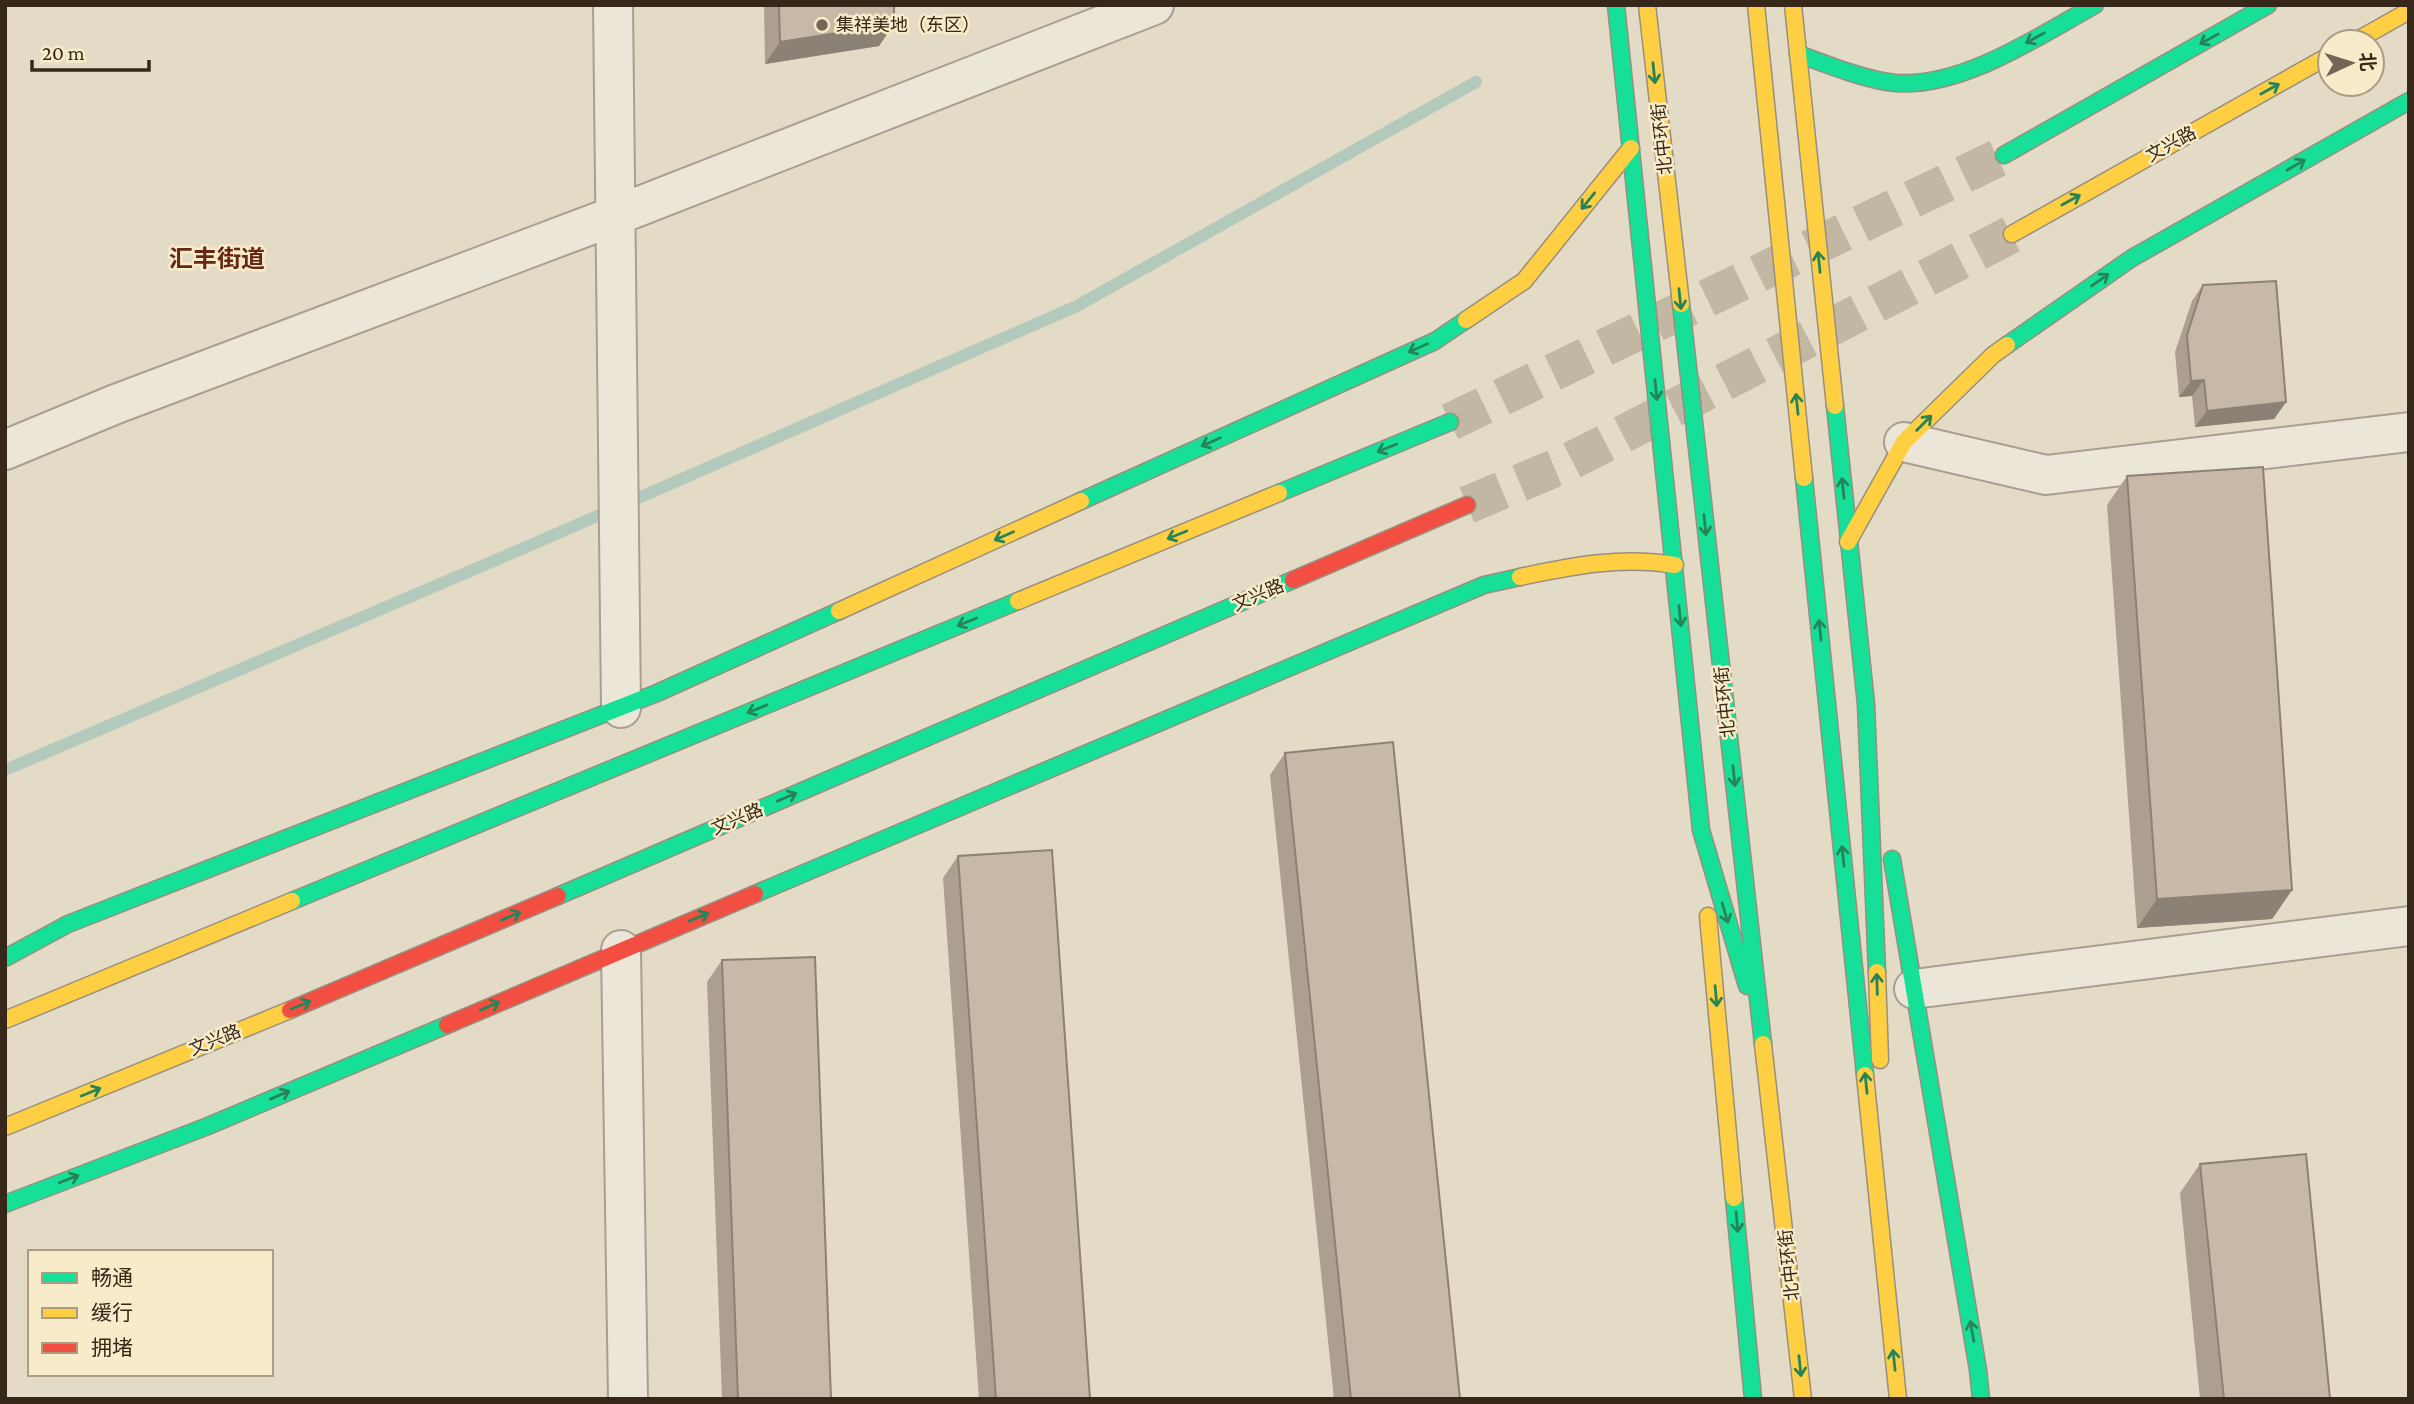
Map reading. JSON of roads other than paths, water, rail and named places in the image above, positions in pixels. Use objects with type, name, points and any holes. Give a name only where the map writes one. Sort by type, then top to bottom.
[{"type":"main road","points":[[1616,5],[1675,565],[1753,1399]]},
{"type":"main road","name":"北中环街","points":[[1647,5],[1803,1399]]},
{"type":"main road","points":[[1756,5],[1898,1399]]},
{"type":"main road","points":[[1793,5],[1866,704],[1981,1399]]},
{"type":"main road","points":[[1798,54],[1844,70],[1896,83],[1943,80],[2008,52],[2095,5]]},
{"type":"main road","points":[[2004,155],[2268,5]]},
{"type":"main road","points":[[2379,28],[2409,11]]},
{"type":"main road","name":"文兴路","points":[[2012,234],[2316,63]]},
{"type":"main road","points":[[1848,542],[1904,443],[1993,355],[2132,258],[2409,101]]},
{"type":"main road","points":[[5,958],[68,924],[657,694],[1435,341],[1524,281],[1631,148]]},
{"type":"main road","points":[[5,1020],[1450,422]]},
{"type":"main road","name":"文兴路","points":[[5,1127],[381,972],[1467,505]]},
{"type":"main road","points":[[5,1204],[208,1126],[1484,585],[1576,565],[1654,560],[1675,565]]},
{"type":"main road","points":[[1866,704],[1890,1321]]},
{"type":"main road","points":[[1701,830],[1764,1046]]},
{"type":"street","points":[[613,5],[621,708]]},
{"type":"street","points":[[5,450],[116,404],[617,215],[1154,5]]},
{"type":"street","points":[[1904,443],[2046,475],[2409,432]]},
{"type":"street","points":[[1914,989],[2409,926]]},
{"type":"street","points":[[621,950],[628,1399]]},
{"type":"waterway","points":[[5,770],[524,548],[1077,306],[1476,82]]},
{"type":"tunnel","points":[[1450,422],[2004,155]]},
{"type":"tunnel","points":[[1467,505],[1565,464],[2012,234]]},
{"type":"place","name":"集祥美地（东区）","points":[[822,25]]},
{"type":"district","name":"汇丰街道","points":[[217,259]]}]
